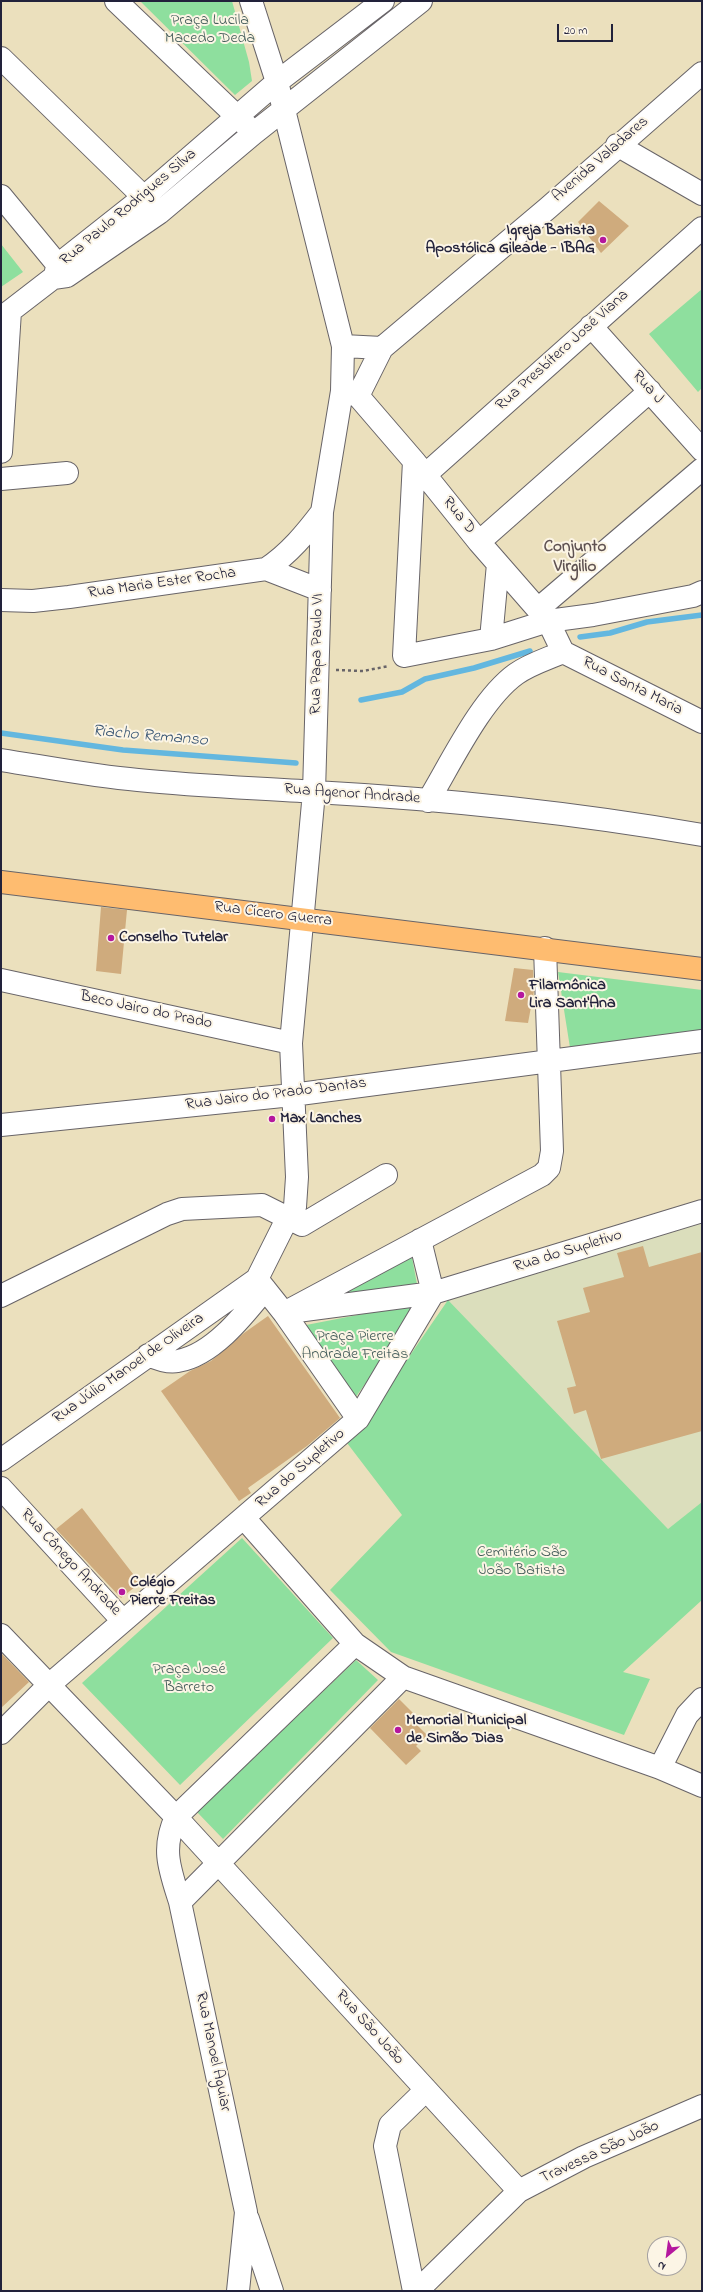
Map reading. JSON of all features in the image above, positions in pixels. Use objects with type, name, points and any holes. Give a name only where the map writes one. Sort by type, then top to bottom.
[{"type":"main road","name":"Rua Cícero Guerra","points":[[1,882],[545,948],[702,969]]},
{"type":"street","points":[[116,1],[254,133]]},
{"type":"street","points":[[251,1],[284,109],[343,346],[350,393]]},
{"type":"street","name":"Rua Paulo Rodrigues Silva","points":[[151,205],[237,116],[277,82],[383,1]]},
{"type":"street","name":"Rua Paulo Rodrigues Silva","points":[[6,315],[59,273],[151,205],[254,133],[422,1]]},
{"type":"street","points":[[1,58],[151,205]]},
{"type":"street","name":"Avenida Valadares","points":[[382,348],[548,208],[617,145],[702,73]]},
{"type":"street","points":[[617,145],[702,194]]},
{"type":"street","points":[[1,196],[59,273]]},
{"type":"street","name":"Rua Presbítero José Viana","points":[[419,468],[591,326],[702,228]]},
{"type":"street","points":[[1,449],[6,315]]},
{"type":"street","name":"Rua J","points":[[591,326],[702,450]]},
{"type":"street","points":[[343,346],[382,348]]},
{"type":"street","points":[[350,393],[382,348]]},
{"type":"street","points":[[479,542],[650,391]]},
{"type":"street","name":"Rua D","points":[[350,393],[419,468],[479,542],[543,615],[563,652]]},
{"type":"street","name":"Rua Papa Paulo VI","points":[[261,1284],[288,1217],[295,1207],[297,1177],[292,1095],[291,1043],[301,918],[314,792],[322,512],[350,393]]},
{"type":"street","points":[[419,468],[404,656],[491,639],[543,615],[702,469]]},
{"type":"street","points":[[1,479],[67,473]]},
{"type":"street","points":[[266,569],[285,555],[310,529],[322,512]]},
{"type":"street","points":[[491,639],[498,564]]},
{"type":"street","name":"Rua Maria Ester Rocha","points":[[1,600],[34,601],[69,597],[266,569],[320,590]]},
{"type":"street","points":[[543,615],[593,615],[693,596],[702,592]]},
{"type":"street","points":[[428,800],[476,721],[501,688],[528,667],[563,652]]},
{"type":"street","name":"Rua Santa Maria","points":[[563,652],[702,722]]},
{"type":"street","name":"Rua Agenor Andrade","points":[[1,760],[136,780],[224,788],[314,792],[428,800],[633,823],[702,835]]},
{"type":"street","points":[[284,1313],[542,1175],[549,1168],[552,1151],[545,948]]},
{"type":"street","name":"Beco Jairo do Prado","points":[[1,980],[291,1043]]},
{"type":"street","name":"Rua Jairo do Prado Dantas","points":[[1,1125],[292,1095],[702,1041]]},
{"type":"street","points":[[1,1296],[167,1214],[182,1209],[262,1205],[302,1225],[311,1222],[386,1175]]},
{"type":"street","name":"Rua do Supletivo","points":[[433,1293],[702,1211]]},
{"type":"street","points":[[261,1284],[284,1313],[358,1419],[433,1293],[420,1240]]},
{"type":"street","name":"Rua Júlio Manoel de Oliveira","points":[[1,1460],[148,1355],[261,1284]]},
{"type":"street","points":[[284,1313],[433,1293]]},
{"type":"street","name":"Rua do Supletivo","points":[[244,1518],[358,1419]]},
{"type":"street","name":"Rua Cônego Andrade","points":[[1,1488],[123,1621]]},
{"type":"street","points":[[1,1733],[49,1685],[244,1518],[355,1644],[403,1677],[660,1768],[702,1786]]},
{"type":"street","points":[[1,1636],[220,1864]]},
{"type":"street","points":[[176,1817],[355,1644]]},
{"type":"street","points":[[180,1902],[220,1864],[403,1677]]},
{"type":"street","points":[[660,1768],[687,1715],[702,1699]]},
{"type":"street","name":"Rua Manoel Aguiar","points":[[176,1817],[170,1830],[167,1845],[169,1866],[180,1902],[246,2212],[238,2291]]},
{"type":"street","name":"Rua São João","points":[[220,1864],[519,2191]]},
{"type":"street","points":[[414,2291],[384,2146],[390,2125],[426,2090]]},
{"type":"street","name":"Travessa São João","points":[[417,2291],[519,2191],[584,2157],[702,2106]]},
{"type":"street","points":[[246,2212],[272,2291]]},
{"type":"path","points":[[318,669],[363,671],[387,668],[404,656]]},
{"type":"shaded area","points":[[702,1222],[702,1502],[668,1529],[448,1300]]},
{"type":"green space","name":"Praça Lucila Macedo Deda","points":[[140,1],[232,1],[249,62],[252,81],[235,95]]},
{"type":"green space","points":[[1,244],[23,272],[1,287]]},
{"type":"green space","points":[[702,289],[702,388],[698,392],[649,334]]},
{"type":"green space","points":[[558,972],[702,990],[702,1030],[571,1054]]},
{"type":"green space","name":"Praça Pierre Andrade Freitas","points":[[411,1252],[417,1284],[337,1301],[332,1291]]},
{"type":"green space","name":"Cemitério São João Batista","points":[[448,1300],[668,1529],[702,1502],[702,1600],[623,1672],[650,1679],[624,1735],[391,1652],[330,1590],[402,1515],[344,1439],[378,1402]]},
{"type":"green space","name":"Praça Pierre Andrade Freitas","points":[[409,1305],[416,1313],[355,1398],[301,1326]]},
{"type":"green space","name":"Praça José Barreto","points":[[242,1538],[333,1638],[180,1785],[82,1683]]},
{"type":"green space","points":[[356,1660],[378,1680],[223,1839],[197,1812]]},
{"type":"building","name":"Igreja Batista Apostólica Gileade - IBAG","points":[[599,201],[629,226],[601,253],[578,222]]},
{"type":"building","name":"Conselho Tutelar","points":[[101,907],[127,910],[121,974],[96,971]]},
{"type":"building","name":"Filarmônica Lira Sant'Ana","points":[[514,968],[533,970],[534,991],[528,1023],[505,1021]]},
{"type":"building","points":[[643,1246],[649,1267],[702,1252],[702,1431],[601,1459],[586,1410],[574,1414],[567,1388],[576,1386],[557,1321],[590,1312],[583,1288],[624,1277],[617,1253]]},
{"type":"building","points":[[268,1316],[340,1418],[307,1446],[248,1488],[251,1493],[239,1501],[161,1391],[190,1371],[211,1361],[244,1333]]},
{"type":"building","points":[[82,1508],[140,1583],[121,1598],[56,1529]]},
{"type":"building","points":[[1,1653],[29,1682],[1,1708]]},
{"type":"building","name":"Memorial Municipal de Simão Dias","points":[[399,1699],[422,1722],[418,1726],[427,1735],[416,1746],[421,1751],[406,1765],[370,1728]]},
{"type":"waterway","name":"Riacho Remanso","points":[[580,637],[610,633],[647,622],[702,615]]},
{"type":"waterway","name":"Riacho Remanso","points":[[361,700],[402,692],[425,679],[474,668],[530,651]]},
{"type":"waterway","name":"Riacho Remanso","points":[[1,733],[123,750],[296,763]]},
{"type":"place","name":"Igreja Batista Apostólica Gileade - IBAG","points":[[603,240]]},
{"type":"place","name":"Conselho Tutelar","points":[[111,938]]},
{"type":"place","name":"Filarmônica Lira Sant'Ana","points":[[521,995]]},
{"type":"place","name":"Max Lanches","points":[[272,1119]]},
{"type":"place","name":"Colégio Pierre Freitas","points":[[122,1592]]},
{"type":"place","name":"Memorial Municipal de Simão Dias","points":[[398,1730]]},
{"type":"district","name":"Conjunto Virgilio","points":[[575,558]]}]
